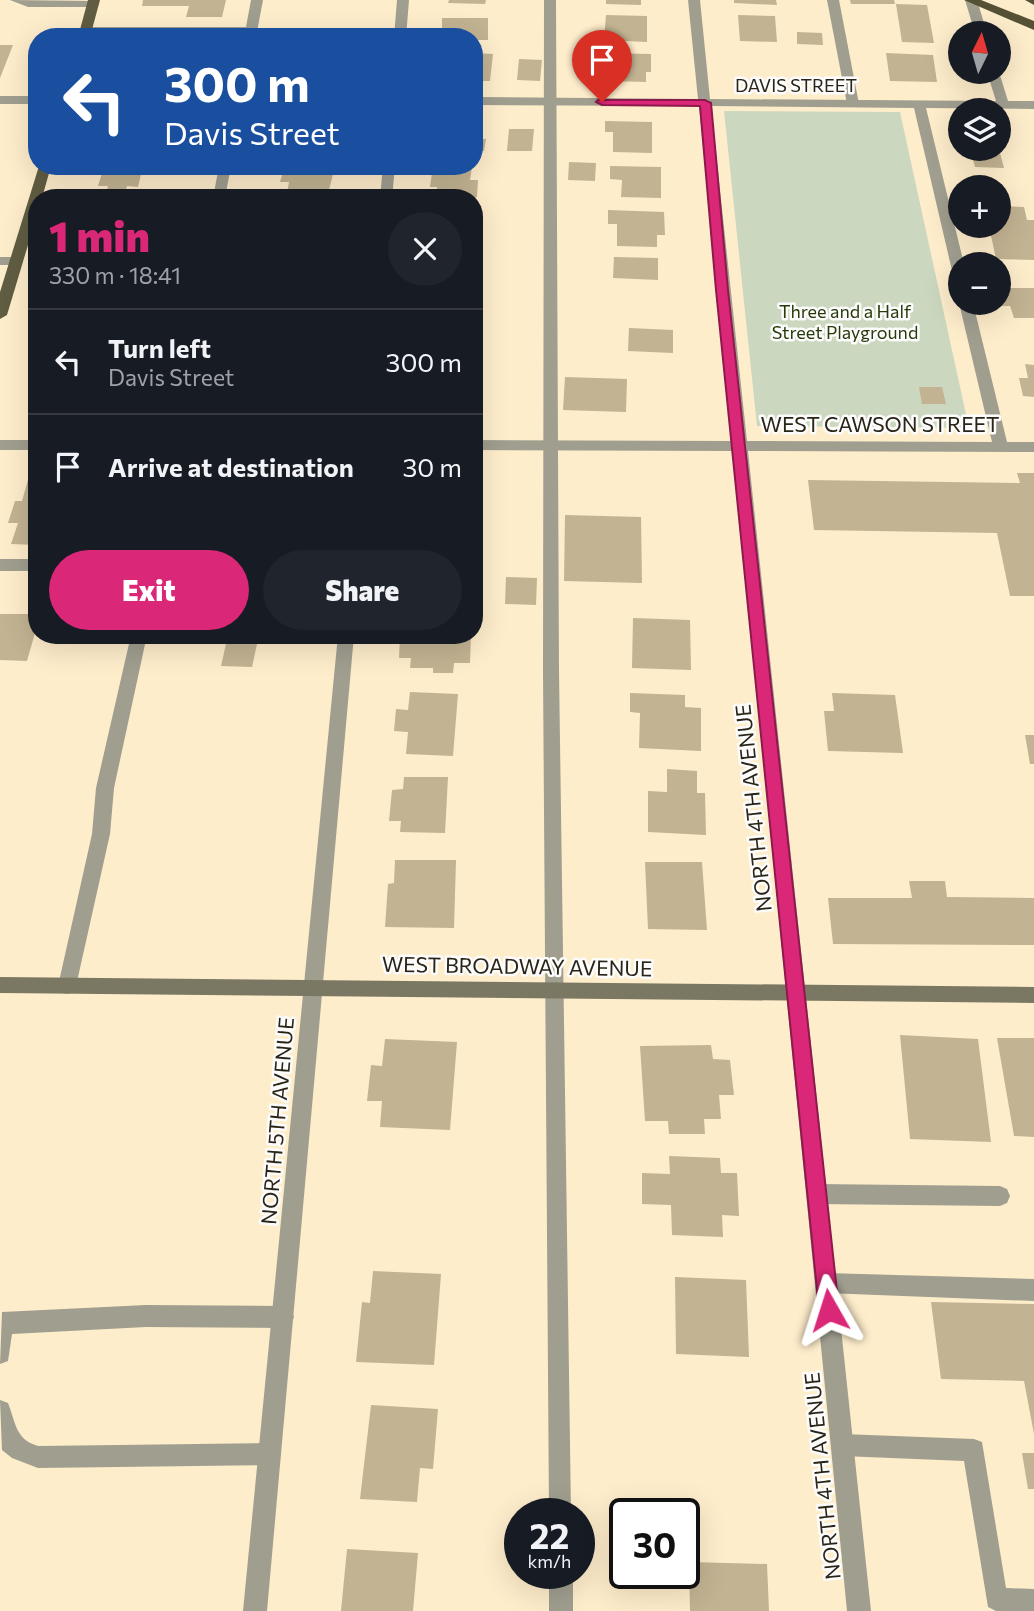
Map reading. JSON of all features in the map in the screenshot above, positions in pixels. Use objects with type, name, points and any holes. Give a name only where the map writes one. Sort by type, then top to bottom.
[{"type":"highway","points":[[970,0],[1034,26]]},
{"type":"main road","points":[[86,28],[94,2]]},
{"type":"main road","points":[[0,315],[28,222]]},
{"type":"main road","name":"WEST BROADWAY AVENUE","points":[[0,985],[1034,995]]},
{"type":"street","points":[[16,0],[28,4],[94,2]]},
{"type":"street","points":[[252,28],[257,0]]},
{"type":"street","points":[[401,28],[403,0]]},
{"type":"street","points":[[550,0],[551,671],[560,1498]]},
{"type":"street","name":"NORTH 4TH AVENUE","points":[[694,0],[859,1611]]},
{"type":"street","points":[[833,0],[853,104]]},
{"type":"street","points":[[970,0],[977,21]]},
{"type":"street","points":[[0,100],[28,100]]},
{"type":"street","name":"DAVIS STREET","points":[[483,101],[948,105]]},
{"type":"street","points":[[919,105],[954,252]]},
{"type":"street","name":"DAVIS STREET","points":[[1011,105],[1034,106]]},
{"type":"street","points":[[0,261],[16,261]]},
{"type":"street","points":[[969,315],[1001,447]]},
{"type":"street","points":[[0,445],[28,444]]},
{"type":"street","name":"WEST CAWSON STREET","points":[[483,445],[1034,447]]},
{"type":"street","points":[[0,565],[28,565]]},
{"type":"street","points":[[67,986],[101,834],[105,789],[137,644]]},
{"type":"street","name":"NORTH 5TH AVENUE","points":[[255,1611],[345,644]]},
{"type":"street","points":[[816,1194],[1000,1196]]},
{"type":"street","points":[[826,1283],[1034,1290]]},
{"type":"street","points":[[0,1353],[1,1324],[146,1316],[283,1317]]},
{"type":"street","points":[[0,1411],[11,1446],[21,1453],[38,1457],[270,1454]]},
{"type":"street","points":[[842,1445],[974,1450],[996,1600],[1034,1601]]},
{"type":"street","points":[[561,1589],[561,1611]]},
{"type":"green space","name":"Three and a Half Street Playground","points":[[724,111],[900,112],[969,428],[757,426]]},
{"type":"building","points":[[143,0],[226,0],[222,17],[186,17],[189,6],[142,6]]},
{"type":"building","points":[[449,0],[486,0],[485,4],[448,3]]},
{"type":"building","points":[[606,0],[641,0],[641,5],[606,4]]},
{"type":"building","points":[[734,0],[776,0],[777,5],[734,3]]},
{"type":"building","points":[[850,0],[894,0],[895,4],[851,4]]},
{"type":"building","points":[[896,4],[927,5],[934,43],[902,42]]},
{"type":"building","points":[[606,15],[647,16],[647,42],[604,40]]},
{"type":"building","points":[[738,15],[775,16],[777,42],[740,41]]},
{"type":"building","points":[[442,18],[488,18],[488,40],[483,40],[483,28],[442,28]]},
{"type":"building","points":[[797,32],[822,33],[823,45],[797,44]]},
{"type":"building","points":[[0,45],[13,45],[0,78]]},
{"type":"building","points":[[483,53],[493,54],[490,81],[483,81]]},
{"type":"building","points":[[603,53],[651,54],[651,72],[646,72],[646,82],[610,81],[611,63],[603,63]]},
{"type":"building","points":[[886,53],[933,55],[937,82],[890,81]]},
{"type":"building","points":[[519,59],[542,60],[540,81],[517,80]]},
{"type":"building","points":[[605,121],[652,122],[652,153],[613,152],[613,132],[605,132]]},
{"type":"building","points":[[509,129],[534,129],[532,151],[507,151]]},
{"type":"building","points":[[973,161],[1002,161],[1004,168],[975,167]]},
{"type":"building","points":[[569,162],[596,163],[595,181],[568,180]]},
{"type":"building","points":[[610,166],[661,167],[661,198],[621,197],[622,180],[610,179]]},
{"type":"building","points":[[101,175],[141,175],[138,187],[107,189],[108,186],[98,186]]},
{"type":"building","points":[[282,175],[333,175],[329,189],[288,189],[289,182],[280,182]]},
{"type":"building","points":[[432,175],[471,175],[470,180],[478,180],[477,189],[430,187]]},
{"type":"building","points":[[1011,206],[1024,207],[1027,220],[1034,220],[1034,260],[1011,259],[1011,252],[995,252],[992,238],[1011,238]]},
{"type":"building","points":[[608,210],[664,212],[665,235],[657,235],[657,247],[617,246],[617,224],[608,224]]},
{"type":"building","points":[[614,257],[658,258],[658,280],[613,278]]},
{"type":"building","points":[[1011,288],[1034,288],[1034,318],[1014,318]]},
{"type":"building","points":[[629,328],[673,330],[673,353],[628,351]]},
{"type":"building","points":[[1025,364],[1034,365],[1034,397],[1023,396],[1019,378],[1028,378]]},
{"type":"building","points":[[565,377],[627,379],[626,412],[563,410]]},
{"type":"building","points":[[919,387],[942,387],[946,404],[922,404]]},
{"type":"building","points":[[1017,473],[1034,473],[1034,596],[1010,596],[997,533],[814,530],[808,480],[1020,483]]},
{"type":"building","points":[[28,480],[28,545],[11,544],[18,523],[8,523],[15,501],[22,501]]},
{"type":"building","points":[[565,515],[641,517],[642,583],[564,581]]},
{"type":"building","points":[[506,577],[537,578],[536,605],[505,604]]},
{"type":"building","points":[[0,614],[28,614],[28,644],[32,644],[27,661],[0,660]]},
{"type":"building","points":[[633,618],[690,620],[691,670],[632,668]]},
{"type":"building","points":[[226,644],[257,644],[252,667],[221,666]]},
{"type":"building","points":[[400,644],[471,644],[470,663],[454,663],[453,673],[433,673],[433,668],[410,668],[411,658],[399,658]]},
{"type":"building","points":[[410,692],[458,694],[453,756],[406,754],[408,732],[394,731],[396,709],[408,710]]},
{"type":"building","points":[[630,693],[685,695],[685,707],[701,708],[701,751],[639,748],[640,713],[630,712]]},
{"type":"building","points":[[832,693],[895,695],[903,753],[828,751],[824,711],[834,711]]},
{"type":"building","points":[[1025,735],[1034,735],[1034,764],[1030,764]]},
{"type":"building","points":[[667,769],[697,771],[697,793],[705,793],[706,835],[648,832],[648,791],[667,792]]},
{"type":"building","points":[[404,777],[448,777],[445,833],[400,832],[401,821],[389,821],[392,790],[403,789]]},
{"type":"building","points":[[395,860],[456,860],[454,928],[385,927],[388,884],[394,883]]},
{"type":"building","points":[[645,862],[702,862],[707,930],[648,929]]},
{"type":"building","points":[[909,881],[945,881],[947,897],[1034,898],[1034,945],[833,944],[828,898],[912,898]]},
{"type":"building","points":[[900,1035],[978,1039],[991,1142],[910,1139]]},
{"type":"building","points":[[997,1038],[1034,1038],[1034,1137],[1014,1136]]},
{"type":"building","points":[[385,1039],[457,1042],[450,1130],[380,1127],[382,1101],[367,1101],[371,1065],[382,1066]]},
{"type":"building","points":[[711,1045],[713,1059],[730,1060],[734,1095],[719,1095],[721,1119],[704,1119],[705,1134],[669,1134],[668,1121],[645,1121],[640,1046]]},
{"type":"building","points":[[669,1156],[720,1158],[721,1173],[737,1173],[739,1216],[722,1215],[723,1237],[672,1235],[671,1205],[642,1204],[642,1173],[670,1174]]},
{"type":"building","points":[[373,1271],[441,1274],[434,1365],[356,1362],[362,1302],[370,1303]]},
{"type":"building","points":[[675,1277],[746,1280],[749,1357],[676,1354]]},
{"type":"building","points":[[931,1302],[1034,1304],[1034,1434],[1024,1381],[941,1379]]},
{"type":"building","points":[[371,1405],[438,1409],[433,1469],[420,1468],[417,1502],[360,1499]]},
{"type":"building","points":[[1022,1453],[1034,1453],[1034,1489],[1028,1489]]},
{"type":"building","points":[[347,1549],[418,1553],[413,1611],[341,1611]]},
{"type":"building","points":[[700,1562],[767,1564],[769,1611],[690,1611],[690,1589],[700,1589]]},
{"type":"route","points":[[602,102],[705,103],[722,290],[829,1310]]}]
